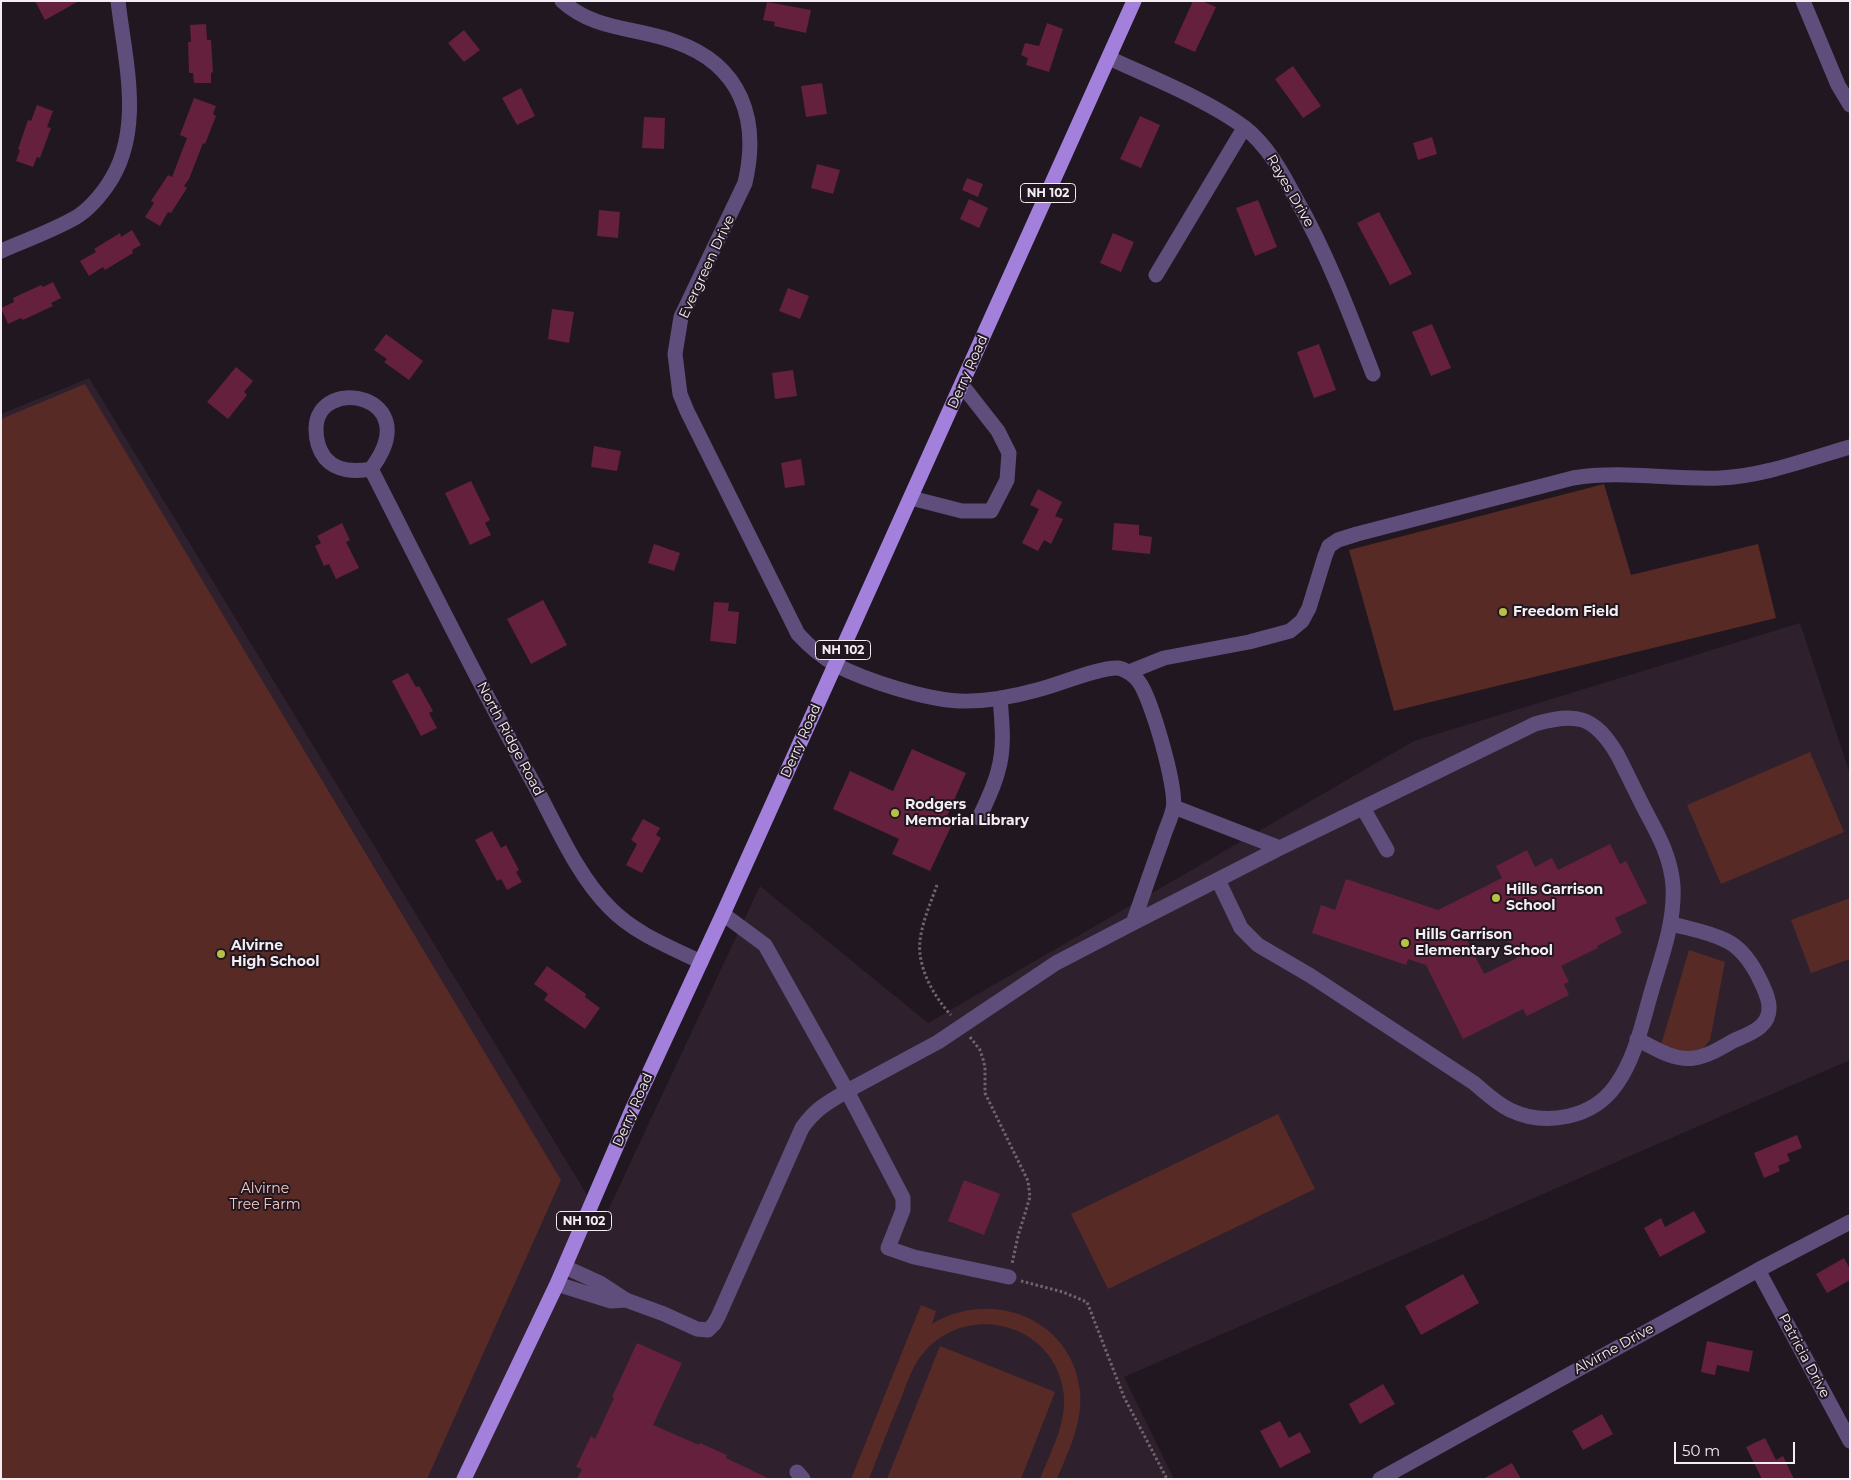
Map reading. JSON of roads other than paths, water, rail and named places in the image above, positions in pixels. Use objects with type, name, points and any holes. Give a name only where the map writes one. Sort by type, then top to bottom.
[{"type":"main road","name":"Derry Road","points":[[464,1479],[565,1267],[632,1110],[836,665],[1134,1]]},
{"type":"street","points":[[1,251],[72,220],[101,195],[115,175],[124,154],[130,110],[118,1]]},
{"type":"street","name":"Evergreen Drive","points":[[562,1],[574,12],[596,22],[676,42],[702,54],[722,70],[738,91],[747,114],[751,138],[750,162],[745,183],[681,317],[674,354],[680,394],[687,412],[798,634],[812,648],[836,665],[884,683],[936,698],[977,701],[1000,698],[1037,690],[1100,671],[1118,668],[1129,672]]},
{"type":"street","points":[[1803,1],[1838,85],[1850,105]]},
{"type":"street","name":"Rayes Drive","points":[[1109,58],[1207,105],[1244,128],[1258,140],[1280,168],[1307,218],[1346,304],[1373,374]]},
{"type":"street","points":[[1156,275],[1244,128]]},
{"type":"street","points":[[911,498],[962,511],[991,511],[1007,480],[1009,453],[998,431],[962,385]]},
{"type":"street","points":[[352,397],[365,399],[375,405],[387,422],[388,433],[385,446],[379,459],[371,469],[350,471],[327,460],[319,450],[316,439],[316,425],[319,415],[339,399],[352,397]]},
{"type":"street","points":[[1133,923],[1174,807],[1173,786],[1168,764],[1146,695],[1139,681],[1129,672],[1164,658],[1249,642],[1290,630],[1302,622],[1309,608],[1329,546],[1338,540],[1357,534],[1572,478],[1595,474],[1615,474],[1692,479],[1723,478],[1749,475],[1850,447]]},
{"type":"street","name":"North Ridge Road","points":[[371,469],[488,699],[586,879],[610,909],[625,921],[644,933],[701,962]]},
{"type":"street","points":[[979,818],[998,772],[1002,751],[1003,730],[1000,698]]},
{"type":"street","points":[[565,1267],[600,1283],[626,1300],[697,1329],[708,1330],[714,1324],[802,1128],[811,1115],[822,1106],[962,1027],[1014,989],[1056,963],[1280,848],[1535,724],[1556,718],[1572,717],[1589,722],[1608,739],[1665,850],[1671,867],[1672,924],[1637,1038],[1616,1086],[1602,1100],[1586,1111],[1567,1117],[1548,1119],[1521,1114],[1495,1101],[1474,1083],[1311,976],[1258,945],[1241,928],[1218,880]]},
{"type":"street","points":[[1174,807],[1280,848]]},
{"type":"street","points":[[1363,808],[1387,850]]},
{"type":"street","points":[[723,914],[765,945],[847,1091],[903,1198],[902,1210],[888,1248],[914,1257],[1009,1277]]},
{"type":"street","points":[[1637,1038],[1657,1050],[1674,1056],[1694,1058],[1713,1052],[1760,1027],[1766,1020],[1769,1008],[1768,996],[1751,962],[1726,940],[1672,924]]},
{"type":"street","name":"Alvirne Drive","points":[[1380,1479],[1758,1270],[1850,1222]]},
{"type":"street","name":"Patricia Drive","points":[[1758,1270],[1850,1441]]},
{"type":"street","points":[[557,1284],[611,1301],[626,1300]]},
{"type":"place","name":"Freedom Field","points":[[1503,612]]},
{"type":"place","name":"Rodgers Memorial Library","points":[[895,813]]},
{"type":"place","name":"Hills Garrison School","points":[[1496,898]]},
{"type":"place","name":"Hills Garrison Elementary School","points":[[1405,943]]},
{"type":"place","name":"Alvirne High School","points":[[221,954]]},
{"type":"park label","name":"Alvirne Tree Farm","points":[[265,1198]]}]
